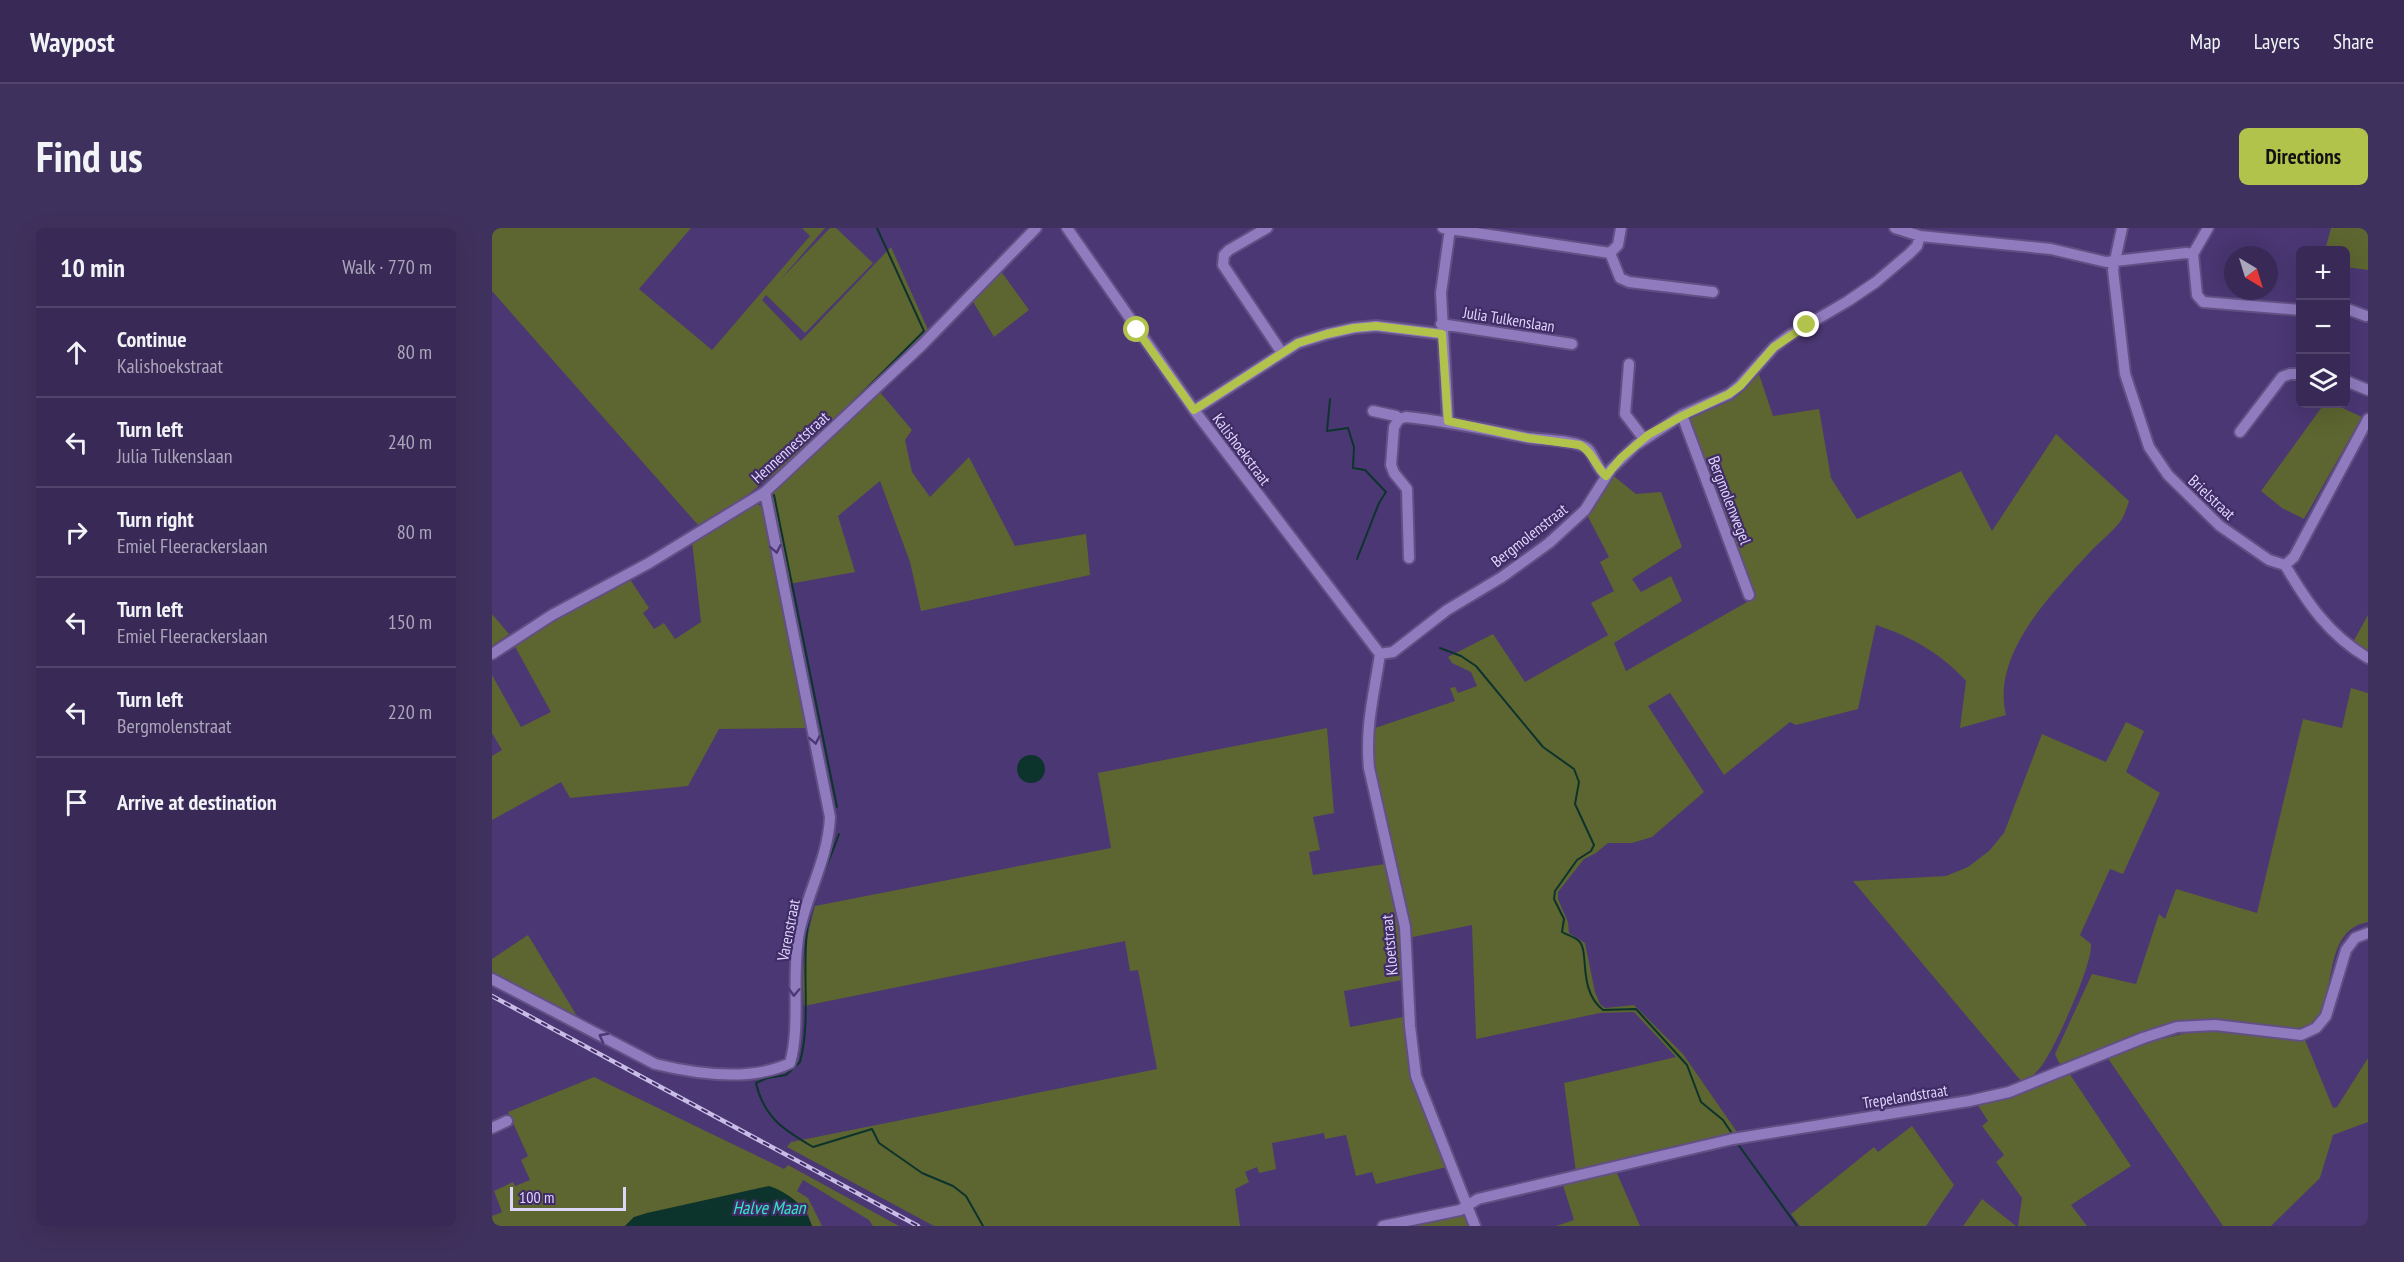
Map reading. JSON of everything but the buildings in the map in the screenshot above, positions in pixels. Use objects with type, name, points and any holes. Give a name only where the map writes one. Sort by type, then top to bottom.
[{"type":"street","name":"Hennenneststraat","points":[[492,654],[552,615],[649,563],[765,492],[921,346],[1036,228]]},
{"type":"street","name":"Kalishoekstraat","points":[[1067,228],[1194,410],[1380,654]]},
{"type":"street","points":[[1267,228],[1229,250],[1224,255],[1223,265],[1282,353]]},
{"type":"street","points":[[1610,253],[1618,245],[1621,228]]},
{"type":"street","points":[[1895,228],[1920,236],[2050,249],[2114,262],[2193,254]]},
{"type":"street","name":"Brielstraat","points":[[2122,228],[2113,270],[2125,374],[2149,447],[2168,475],[2220,526],[2269,560],[2286,565]]},
{"type":"street","points":[[2208,228],[2193,254],[2199,299],[2203,302],[2296,310]]},
{"type":"street","points":[[1448,421],[1441,293],[1446,229],[1610,253]]},
{"type":"street","name":"Bergmolenstraat","points":[[1380,654],[1400,647],[1437,617],[1502,577],[1564,531],[1585,510],[1606,476],[1621,458],[1644,439],[1682,416],[1729,394],[1740,386],[1774,347],[1876,282],[1910,254],[1917,246],[1920,236]]},
{"type":"street","points":[[1610,253],[1618,275],[1624,280],[1713,292]]},
{"type":"street","points":[[2350,312],[2366,316]]},
{"type":"street","name":"Julia Tulkenslaan","points":[[1194,410],[1298,343],[1354,328],[1376,326],[1442,329],[1572,344]]},
{"type":"street","points":[[1629,364],[1625,414],[1644,439]]},
{"type":"street","points":[[2240,432],[2282,377],[2296,374]]},
{"type":"street","points":[[2350,383],[2368,390]]},
{"type":"street","points":[[1373,411],[1396,416],[1399,419]]},
{"type":"street","name":"Bergmolenwegel","points":[[1682,416],[1749,595]]},
{"type":"street","points":[[1409,558],[1407,489],[1391,465],[1394,427],[1399,419],[1406,417],[1448,421],[1528,438],[1580,445],[1588,449],[1598,469],[1606,476]]},
{"type":"street","points":[[2368,419],[2294,556],[2286,565],[2306,602],[2345,645],[2368,658]]},
{"type":"street","name":"Varenstraat","points":[[492,979],[655,1064],[679,1070],[745,1073],[767,1072],[790,1063],[793,1052],[794,992],[799,935],[806,904],[823,862],[830,817],[765,492]]},
{"type":"street","name":"Kloetstraat","points":[[1380,654],[1371,693],[1367,746],[1369,768],[1405,927],[1412,1054],[1416,1076],[1475,1226]]},
{"type":"street","name":"Trepelandstraat","points":[[1383,1226],[1460,1210],[1478,1199],[1733,1139],[1969,1101],[2009,1092],[2115,1049],[2177,1027],[2214,1025],[2301,1035],[2316,1028],[2326,1016],[2346,950],[2355,938],[2368,933]]},
{"type":"street","points":[[492,1128],[507,1121]]},
{"type":"green space","points":[[492,228],[691,228],[639,289],[712,350],[810,236],[802,228],[825,228],[780,280],[830,228],[836,228],[873,263],[805,333],[766,295],[762,300],[801,341],[891,247],[929,332],[780,469],[745,497],[698,525],[492,291]]},
{"type":"green space","points":[[2331,228],[2368,228],[2368,270],[2350,268],[2350,246],[2326,246]]},
{"type":"green space","points":[[1000,270],[1029,310],[994,337],[972,300]]},
{"type":"green space","points":[[1758,371],[1773,416],[1819,409],[1831,478],[1857,519],[1961,471],[1992,531],[2056,434],[2129,501],[2119,523],[2059,586],[2028,626],[2007,669],[2004,692],[2006,715],[1960,728],[1966,681],[1947,662],[1925,647],[1876,625],[1858,709],[1796,725],[1790,722],[1724,775],[1670,693],[1648,706],[1704,792],[1652,837],[1632,843],[1608,843],[1584,859],[1558,892],[1558,899],[1568,922],[1569,933],[1585,943],[1595,992],[1600,1004],[1605,1008],[1634,1005],[1683,1054],[1737,1132],[1576,1172],[1564,1083],[1676,1057],[1634,1012],[1600,1013],[1476,1039],[1472,925],[1408,938],[1372,763],[1372,729],[1455,701],[1450,688],[1455,687],[1458,693],[1477,686],[1471,672],[1452,663],[1448,657],[1493,634],[1525,682],[1608,635],[1591,603],[1614,591],[1600,562],[1609,557],[1586,513],[1610,473],[1636,494],[1661,492],[1682,547],[1632,579],[1641,592],[1671,576],[1682,601],[1614,643],[1626,671],[1754,598],[1684,418]]},
{"type":"green space","points":[[879,391],[912,430],[905,440],[912,472],[930,497],[969,457],[1015,546],[1086,534],[1090,575],[921,611],[910,562],[880,481],[838,516],[855,572],[789,584],[771,494]]},
{"type":"green space","points":[[2321,408],[2343,408],[2362,417],[2304,519],[2282,508],[2261,491]]},
{"type":"green space","points":[[758,504],[763,508],[807,728],[719,729],[688,786],[570,798],[561,782],[492,820],[492,756],[502,750],[492,733],[492,675],[521,727],[551,712],[513,643],[551,619],[625,580],[631,581],[649,608],[643,613],[654,629],[664,623],[675,639],[701,622],[692,541]]},
{"type":"green space","points":[[492,614],[509,634],[492,646]]},
{"type":"green space","points":[[2368,615],[2368,652],[2352,644]]},
{"type":"green space","points":[[2351,688],[2368,693],[2368,922],[2351,929],[2340,943],[2326,998],[2319,1015],[2309,1026],[2292,1031],[2221,1020],[2184,1021],[2149,1030],[2064,1065],[2059,1063],[2055,1054],[2092,974],[2136,984],[2159,914],[2165,919],[2176,889],[2257,913],[2303,719],[2342,728]]},
{"type":"green space","points":[[2126,722],[2144,731],[2126,772],[2160,793],[2123,874],[2110,869],[2080,935],[2091,944],[2090,954],[2063,1027],[2040,1068],[2022,1082],[1853,881],[1946,876],[1968,867],[1989,851],[2004,833],[2042,734],[2106,762]]},
{"type":"green space","points":[[1327,728],[1334,813],[1313,817],[1320,850],[1309,852],[1313,875],[1385,864],[1400,937],[1402,980],[1344,991],[1350,1027],[1403,1017],[1408,1058],[1417,1094],[1447,1167],[1376,1184],[1372,1172],[1356,1176],[1346,1135],[1325,1139],[1324,1133],[1272,1143],[1276,1169],[1259,1173],[1257,1167],[1245,1172],[1249,1182],[1235,1189],[1240,1226],[934,1226],[787,1147],[791,1142],[1157,1069],[1138,970],[1130,971],[1125,941],[804,1006],[805,955],[815,906],[1111,848],[1098,773]]},
{"type":"green space","points":[[528,935],[580,1021],[492,976],[492,959]]},
{"type":"green space","points":[[2204,1029],[2305,1040],[2333,1108],[2337,1107],[2368,1058],[2368,1122],[2333,1135],[2320,1178],[2271,1226],[2223,1226],[2107,1057],[2153,1041]]},
{"type":"green space","points":[[2069,1073],[2131,1166],[2071,1205],[2087,1226],[2018,1226],[2022,1198],[1996,1162],[2004,1155],[1982,1126],[1988,1121],[1977,1104],[2024,1093]]},
{"type":"green space","points":[[594,1077],[784,1169],[788,1165],[899,1226],[873,1226],[869,1220],[803,1180],[797,1191],[808,1198],[822,1226],[812,1226],[808,1214],[634,1217],[625,1226],[492,1226],[492,1216],[502,1212],[494,1191],[513,1182],[515,1186],[530,1180],[521,1160],[528,1156],[508,1112]]},
{"type":"green space","points":[[1912,1126],[1954,1185],[1926,1226],[1800,1226],[1791,1214],[1874,1147],[1878,1152]]},
{"type":"green space","points":[[1616,1171],[1640,1226],[1556,1226],[1574,1220],[1562,1182]]},
{"type":"green space","points":[[1982,1199],[2016,1226],[1963,1226]]},
{"type":"green space","points":[[1463,1213],[1468,1226],[1402,1226]]},
{"type":"water","points":[[1031,755],[1041,759],[1045,769],[1041,779],[1031,783],[1021,779],[1017,769],[1021,759]]},
{"type":"water","name":"Halve Maan","points":[[769,1186],[783,1192],[801,1206],[812,1226],[625,1226],[634,1217],[647,1213]]},
{"type":"waterway","points":[[845,410],[924,331],[877,228]]},
{"type":"waterway","points":[[1330,399],[1327,431],[1348,428],[1354,447],[1353,468],[1365,470],[1386,492],[1379,503],[1357,559]]},
{"type":"waterway","points":[[774,495],[837,807]]},
{"type":"waterway","points":[[1440,648],[1461,656],[1476,666],[1543,747],[1574,769],[1579,782],[1575,804],[1594,845],[1591,851],[1577,860],[1555,891],[1554,899],[1564,919],[1562,932],[1579,941],[1582,946],[1587,982],[1595,1001],[1603,1010],[1636,1009],[1687,1065],[1701,1102],[1723,1120],[1733,1135]]},
{"type":"waterway","points":[[839,834],[809,919],[806,947],[805,1030],[800,1062],[786,1075],[767,1078],[756,1083],[760,1095],[770,1114],[784,1129],[813,1147],[872,1129],[879,1143],[922,1173],[953,1186],[966,1196],[983,1226]]},
{"type":"waterway","points":[[1737,1143],[1797,1226]]},
{"type":"railway","points":[[492,996],[918,1226]]},
{"type":"route","points":[[1137,330],[1194,410],[1298,343],[1327,334],[1376,326],[1442,334],[1448,421],[1528,438],[1580,445],[1588,449],[1598,469],[1606,476],[1621,458],[1648,435],[1729,394],[1740,386],[1774,347],[1807,325]]}]
